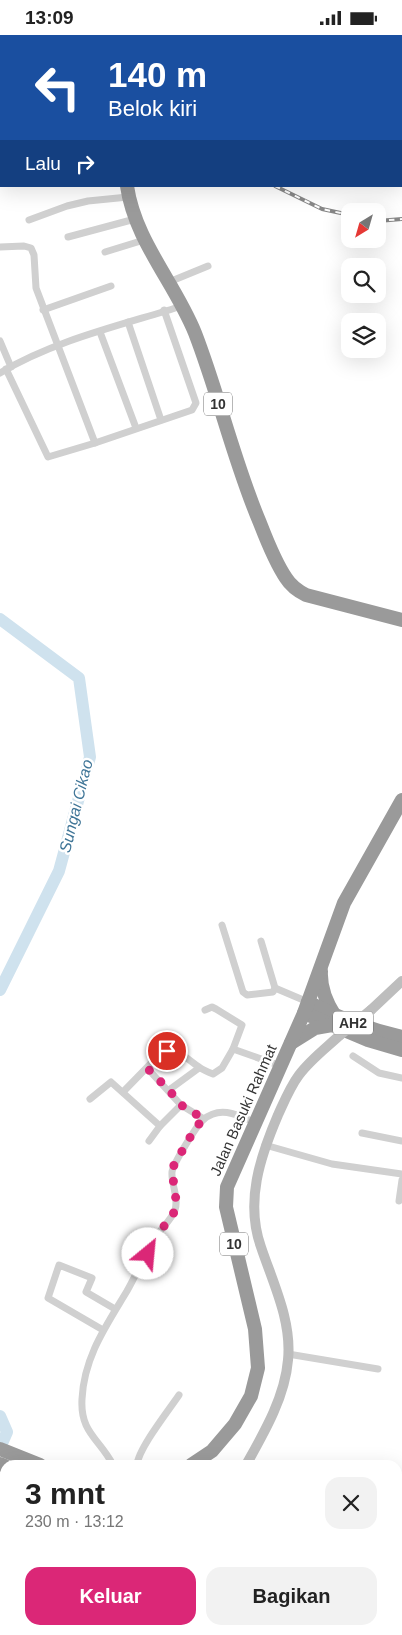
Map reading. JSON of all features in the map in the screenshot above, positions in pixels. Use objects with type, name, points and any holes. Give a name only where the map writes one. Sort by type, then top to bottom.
[{"type":"highway","name":"10","points":[[127,192],[134,219],[144,240],[169,282],[195,334],[251,503],[275,558],[286,578],[296,589],[306,595],[402,620]]},
{"type":"highway","name":"10","points":[[306,1007],[350,890],[402,800]]},
{"type":"highway","name":"AH2","points":[[321,967],[320,979],[336,1025]]},
{"type":"highway","name":"AH2","points":[[306,1007],[336,1025],[368,1040],[402,1050]]},
{"type":"highway","name":"Jalan Basuki Rahmat","points":[[199,1460],[212,1451],[224,1438],[244,1410],[255,1385],[258,1368],[255,1329],[233,1241],[225,1197],[235,1163],[256,1123],[306,1007]]},
{"type":"highway","name":"AH2","points":[[336,1025],[402,1037]]},
{"type":"highway","points":[[290,1043],[315,1028],[336,1025]]},
{"type":"highway","points":[[0,1449],[25,1460]]},
{"type":"street","points":[[29,220],[67,206],[127,192]]},
{"type":"street","points":[[68,237],[134,219]]},
{"type":"street","points":[[105,252],[144,240]]},
{"type":"street","points":[[0,247],[24,246],[31,249],[34,255],[36,289],[95,443]]},
{"type":"street","points":[[169,282],[208,266]]},
{"type":"street","points":[[43,309],[111,286]]},
{"type":"street","points":[[6,370],[57,347],[164,310],[182,306]]},
{"type":"street","points":[[0,341],[6,370],[48,457],[192,410],[196,403],[164,310]]},
{"type":"street","points":[[128,322],[161,420]]},
{"type":"street","points":[[100,332],[136,428]]},
{"type":"street","points":[[222,925],[243,992],[247,995],[273,992],[275,988]]},
{"type":"street","points":[[261,941],[275,988],[306,1007]]},
{"type":"street","points":[[248,1460],[277,1403],[286,1375],[288,1354],[286,1325],[279,1298],[260,1245],[256,1217],[255,1183],[265,1145],[286,1097],[299,1075],[336,1025],[371,1010],[402,981]]},
{"type":"street","points":[[124,1092],[160,1055],[171,1051],[181,1053],[199,1068],[213,1074],[218,1073],[233,1049],[242,1025],[212,1007],[205,1010]]},
{"type":"street","points":[[233,1049],[281,1066]]},
{"type":"street","points":[[353,1056],[379,1073],[402,1078]]},
{"type":"street","points":[[147,1068],[181,1105],[204,1119]]},
{"type":"street","points":[[169,1090],[199,1068]]},
{"type":"street","points":[[90,1099],[111,1082],[160,1126]]},
{"type":"street","points":[[149,1141],[160,1126],[181,1105]]},
{"type":"street","points":[[111,1460],[90,1435],[82,1413],[85,1371],[91,1352],[154,1240],[175,1211],[176,1200],[172,1171],[196,1127],[213,1113],[223,1111],[234,1113],[256,1123]]},
{"type":"street","points":[[362,1133],[402,1141]]},
{"type":"street","points":[[265,1145],[332,1164],[402,1175]]},
{"type":"street","points":[[399,1201],[402,1180]]},
{"type":"street","points":[[103,1330],[48,1298],[59,1265],[91,1277],[86,1292],[115,1309]]},
{"type":"street","points":[[288,1354],[378,1369]]},
{"type":"street","points":[[137,1460],[179,1395]]},
{"type":"waterway","name":"Sungai Cikao","points":[[0,619],[79,678],[90,757],[59,871],[0,990]]},
{"type":"waterway","name":"Sungai Cikao","points":[[0,1416],[7,1432],[0,1448]]},
{"type":"railway","points":[[277,187],[322,209],[341,213]]},
{"type":"railway","points":[[386,220],[402,219]]},
{"type":"route","points":[[148,1254],[154,1240],[175,1211],[176,1200],[172,1171],[174,1165],[196,1127],[204,1119],[181,1105],[147,1068],[167,1051]]}]
